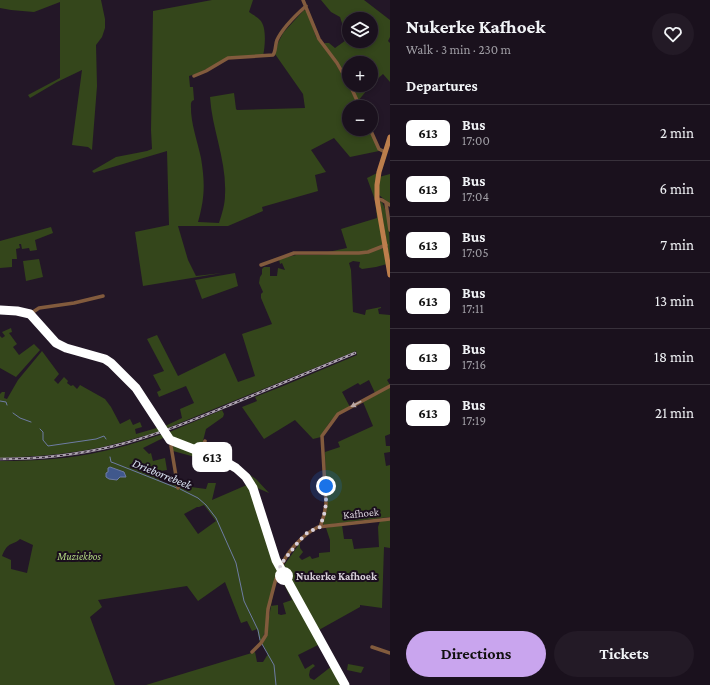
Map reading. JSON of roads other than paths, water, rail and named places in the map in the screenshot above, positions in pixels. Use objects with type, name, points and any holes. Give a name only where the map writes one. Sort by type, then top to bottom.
[{"type":"main road","points":[[390,137],[378,176],[377,199],[390,275]]},
{"type":"main road","points":[[0,310],[17,311],[30,314],[56,343],[66,348],[105,359],[111,363],[132,384],[169,439],[230,464],[241,472],[251,484],[273,552],[280,568],[345,685]]},
{"type":"street","points":[[303,0],[317,36],[342,72]]},
{"type":"street","points":[[194,76],[228,58],[273,56],[275,53],[277,40],[300,10],[306,6]]},
{"type":"street","points":[[373,136],[379,149],[385,152]]},
{"type":"street","points":[[377,199],[388,204],[390,230]]},
{"type":"street","points":[[261,265],[294,253],[362,253],[386,245]]},
{"type":"street","points":[[30,314],[39,308],[74,303],[103,296]]},
{"type":"street","points":[[320,527],[326,504],[322,436],[338,414],[390,386]]},
{"type":"street","points":[[172,441],[171,446],[178,488]]},
{"type":"street","points":[[200,452],[205,441]]},
{"type":"street","name":"Kafhoek","points":[[252,652],[261,643],[266,635],[268,609],[280,568],[299,541],[308,532],[320,527],[390,519]]},
{"type":"street","points":[[372,647],[390,653]]},
{"type":"water","points":[[110,467],[124,472],[126,477],[120,477],[117,480],[109,479],[106,477],[106,473]]},
{"type":"waterway","name":"Drieborrebeek","points":[[0,401],[6,402],[7,405]]},
{"type":"waterway","name":"Drieborrebeek","points":[[13,413],[20,418],[31,422]]},
{"type":"waterway","name":"Drieborrebeek","points":[[40,429],[43,432],[43,440],[48,446],[96,439],[104,436],[106,439]]},
{"type":"waterway","name":"Drieborrebeek","points":[[110,457],[111,462],[177,488]]},
{"type":"waterway","name":"Drieborrebeek","points":[[180,489],[198,498],[206,505],[216,518],[236,563],[244,601],[258,630],[260,640]]},
{"type":"waterway","name":"Drieborrebeek","points":[[262,644],[274,665],[276,685]]},
{"type":"railway","points":[[0,459],[72,454],[129,442],[188,422],[355,353]]},
{"type":"place","name":"Nukerke Kafhoek","points":[[284,576]]},
{"type":"park label","name":"Muziekbos","points":[[79,556]]}]
